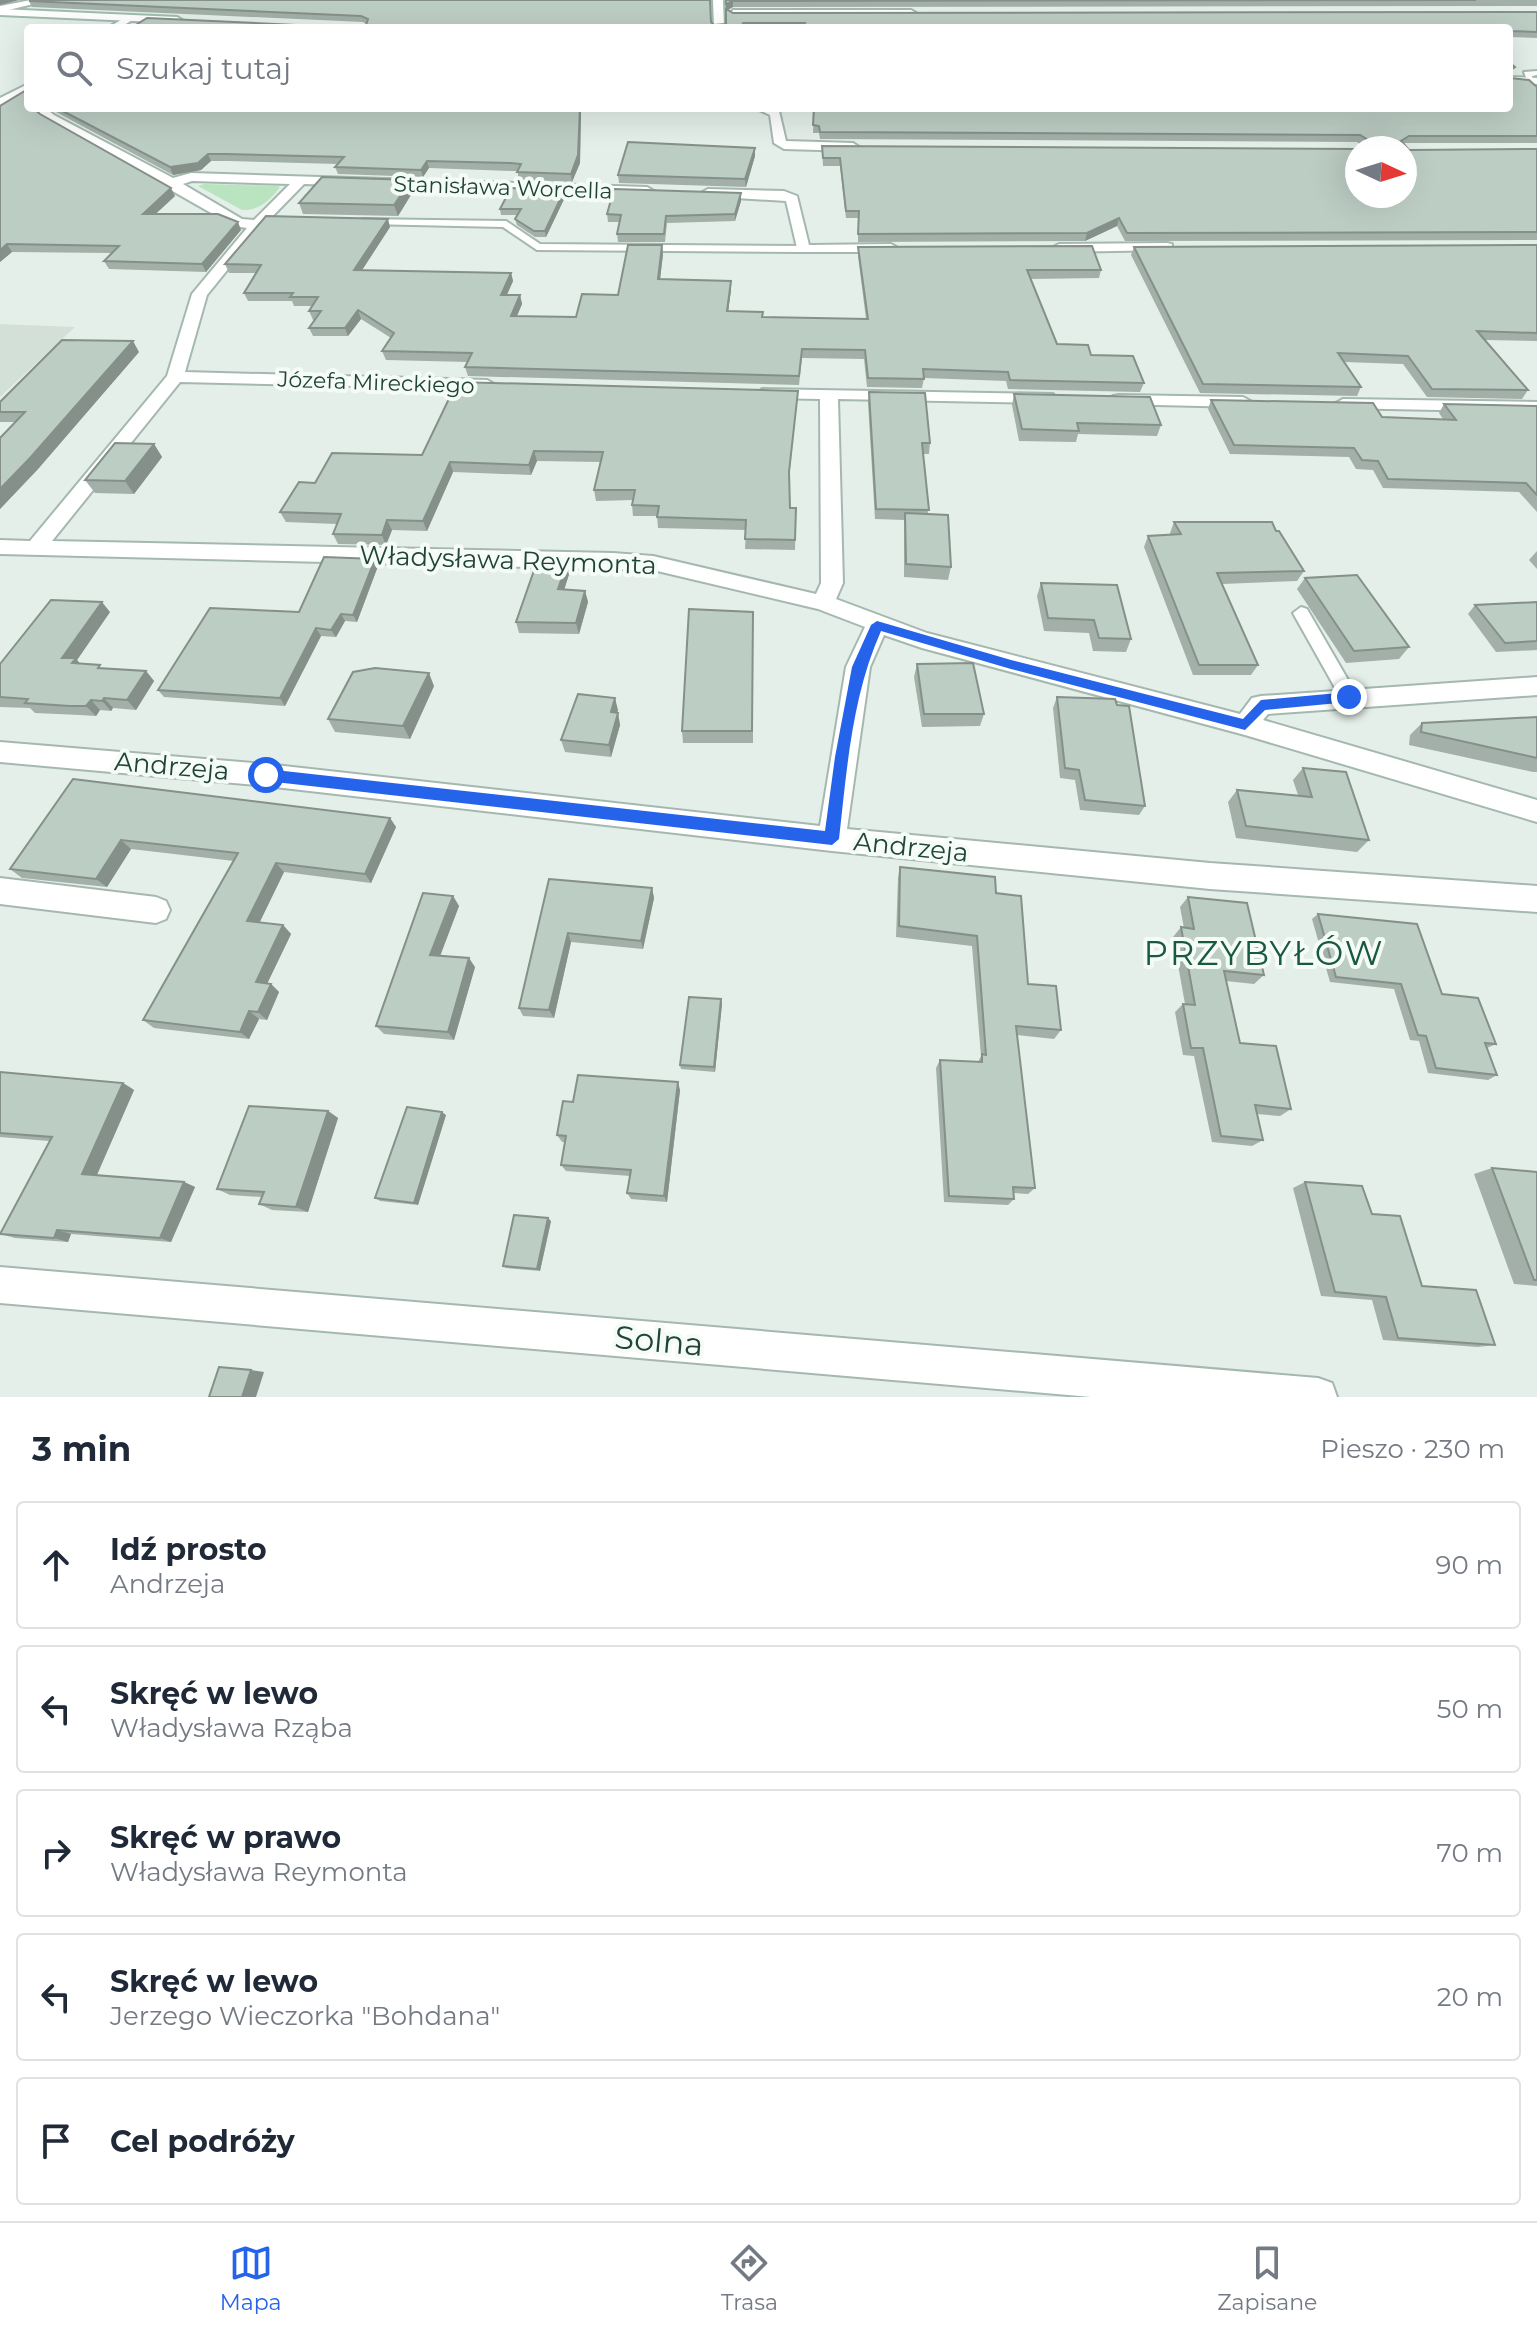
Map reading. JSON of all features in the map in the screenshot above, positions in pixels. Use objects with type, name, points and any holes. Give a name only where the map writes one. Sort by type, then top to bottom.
[{"type":"street","points":[[0,11],[45,0]]},
{"type":"street","points":[[718,0],[719,24]]},
{"type":"street","points":[[0,11],[191,21]]},
{"type":"street","points":[[733,13],[925,13]]},
{"type":"street","points":[[120,24],[131,18]]},
{"type":"street","points":[[1513,80],[1535,78]]},
{"type":"street","points":[[0,104],[24,89]]},
{"type":"street","points":[[0,104],[24,106]]},
{"type":"street","points":[[42,112],[239,223],[266,220]]},
{"type":"street","points":[[771,112],[780,143],[788,146],[867,147]]},
{"type":"street","name":"Stanisława Worcella","points":[[172,183],[191,177],[659,191]]},
{"type":"street","points":[[35,548],[175,377],[200,294],[300,181]]},
{"type":"street","points":[[690,192],[784,195],[792,199],[803,249],[911,248]]},
{"type":"street","points":[[1036,248],[1177,247]]},
{"type":"street","name":"Józefa Mireckiego","points":[[175,377],[510,386]]},
{"type":"street","points":[[749,392],[1065,399]]},
{"type":"street","points":[[823,603],[832,583],[829,394]]},
{"type":"street","points":[[1096,399],[1269,402]]},
{"type":"street","points":[[1332,403],[1537,407]]},
{"type":"street","name":"Władysława Reymonta","points":[[0,547],[624,560],[711,575],[823,603],[877,625],[1011,665],[1245,725],[1537,811]]},
{"type":"street","points":[[832,839],[858,667],[877,625]]},
{"type":"street","points":[[1245,725],[1261,705],[1537,686]]},
{"type":"street","name":"Andrzeja","points":[[0,752],[266,775],[832,839],[1210,876],[1537,899]]},
{"type":"street","points":[[0,891],[156,910]]},
{"type":"street","name":"Solna","points":[[0,1285],[1318,1397]]},
{"type":"lane","points":[[355,221],[506,224],[537,247],[803,249]]},
{"type":"lane","points":[[1301,613],[1349,697]]},
{"type":"shaded area","points":[[0,324],[75,327],[0,397]]},
{"type":"green space","points":[[198,186],[280,187],[264,204],[242,210]]},
{"type":"building","points":[[710,0],[713,24],[366,24],[368,19],[361,16],[29,1]]},
{"type":"building","points":[[726,0],[1476,0],[733,1],[726,4]]},
{"type":"building","points":[[726,9],[733,13],[1537,12],[1537,32],[1513,31],[1513,24],[726,24]]},
{"type":"building","points":[[147,18],[275,24],[137,24]]},
{"type":"building","points":[[1513,78],[1529,80],[1537,87],[1537,136],[820,132],[819,126],[813,125],[814,112],[1513,112]]},
{"type":"building","points":[[24,91],[24,112],[38,112],[171,188],[143,214],[218,214],[238,222],[202,264],[104,261],[119,246],[7,244],[0,250],[0,106]]},
{"type":"building","points":[[65,112],[580,112],[578,155],[571,174],[517,172],[521,164],[511,163],[427,161],[421,170],[335,167],[344,157],[225,154],[208,154],[198,163],[170,167]]},
{"type":"building","points":[[628,142],[755,148],[745,179],[618,175]]},
{"type":"building","points":[[822,146],[1345,149],[1345,208],[1417,208],[1417,150],[1537,149],[1537,232],[1127,233],[1119,218],[1087,233],[858,234],[859,211],[846,211],[840,158],[823,158]]},
{"type":"building","points":[[322,177],[411,180],[394,205],[299,203]]},
{"type":"building","points":[[511,188],[565,189],[545,231],[534,231],[515,219],[521,209],[500,209]]},
{"type":"building","points":[[614,189],[741,193],[735,214],[666,216],[664,234],[617,234],[621,215],[607,214]]},
{"type":"building","points":[[266,216],[388,219],[354,270],[511,273],[501,295],[520,295],[511,316],[576,317],[582,294],[618,295],[628,245],[662,245],[658,279],[731,281],[727,311],[763,312],[762,317],[868,319],[858,247],[1092,246],[1101,270],[1027,270],[1057,344],[1088,345],[1091,355],[1133,356],[1144,383],[1010,380],[1008,372],[923,369],[924,379],[868,378],[865,350],[802,349],[799,376],[465,367],[472,353],[382,351],[394,333],[358,310],[345,328],[309,328],[321,311],[309,311],[318,297],[290,297],[293,293],[244,293],[261,265],[225,264]]},
{"type":"building","points":[[1537,245],[1537,333],[1477,331],[1528,390],[1432,389],[1408,356],[1338,353],[1361,387],[1203,384],[1134,247]]},
{"type":"building","points":[[62,340],[133,341],[0,489],[0,438],[25,412],[0,412],[0,402]]},
{"type":"building","points":[[457,382],[798,391],[789,472],[790,508],[796,508],[795,540],[745,539],[746,520],[657,517],[659,506],[632,505],[635,490],[594,490],[603,452],[534,451],[529,465],[450,462],[423,521],[387,520],[382,535],[333,534],[341,514],[280,512],[299,482],[315,483],[332,453],[422,455]]},
{"type":"building","points":[[869,392],[925,393],[930,443],[922,443],[929,510],[876,509]]},
{"type":"building","points":[[1014,394],[1150,397],[1161,425],[1077,423],[1079,431],[1022,429]]},
{"type":"building","points":[[1211,400],[1373,403],[1382,417],[1456,420],[1444,404],[1537,406],[1537,495],[1526,483],[1388,479],[1378,461],[1362,460],[1354,448],[1234,445]]},
{"type":"building","points":[[115,443],[154,444],[125,481],[85,480]]},
{"type":"building","points":[[905,513],[948,515],[951,567],[906,564]]},
{"type":"building","points":[[1174,522],[1272,522],[1304,571],[1217,573],[1258,665],[1199,665],[1148,536],[1181,534]]},
{"type":"building","points":[[324,557],[375,559],[353,615],[341,614],[331,630],[316,628],[280,698],[158,690],[210,608],[299,612]]},
{"type":"building","points":[[538,559],[568,560],[558,589],[585,591],[576,623],[516,622]]},
{"type":"building","points":[[1357,575],[1409,647],[1354,651],[1305,578]]},
{"type":"building","points":[[1041,583],[1117,585],[1131,639],[1099,638],[1094,620],[1048,618]]},
{"type":"building","points":[[51,600],[102,602],[62,658],[76,658],[72,663],[100,665],[98,668],[146,671],[127,700],[104,698],[102,701],[91,700],[86,706],[70,706],[25,703],[28,699],[0,697],[0,664]]},
{"type":"building","points":[[1537,602],[1537,641],[1505,643],[1475,605]]},
{"type":"building","points":[[689,609],[753,612],[752,731],[682,731]]},
{"type":"building","points":[[973,663],[984,714],[924,714],[917,664]]},
{"type":"building","points":[[375,668],[429,673],[403,726],[328,719],[353,672]]},
{"type":"building","points":[[578,694],[615,698],[611,712],[618,713],[609,745],[561,740]]},
{"type":"building","points":[[1057,697],[1115,699],[1117,705],[1129,706],[1145,806],[1085,800],[1079,770],[1065,768]]},
{"type":"building","points":[[1537,717],[1537,758],[1421,732],[1422,723]]},
{"type":"building","points":[[1303,768],[1346,772],[1369,840],[1246,826],[1237,790],[1312,797]]},
{"type":"building","points":[[73,779],[390,818],[365,874],[276,863],[247,921],[283,925],[256,982],[271,984],[258,1012],[249,1011],[240,1032],[143,1020],[238,853],[121,840],[96,879],[10,869]]},
{"type":"building","points":[[900,867],[995,877],[996,893],[1021,896],[1028,984],[1056,986],[1061,1030],[1016,1026],[1035,1188],[1013,1187],[1014,1199],[949,1196],[940,1060],[982,1062],[982,1054],[986,1055],[977,936],[899,926]]},
{"type":"building","points":[[549,879],[652,888],[641,941],[568,933],[549,1010],[519,1008]]},
{"type":"building","points":[[423,893],[453,896],[430,955],[469,958],[448,1032],[376,1026]]},
{"type":"building","points":[[1188,897],[1247,903],[1264,975],[1224,971],[1240,1043],[1276,1046],[1291,1109],[1255,1105],[1263,1140],[1221,1136],[1203,1048],[1191,1048],[1183,1004],[1195,1005],[1181,927],[1194,929]]},
{"type":"building","points":[[1318,914],[1417,924],[1442,994],[1478,998],[1496,1044],[1485,1043],[1497,1075],[1436,1068],[1426,1036],[1418,1035],[1401,984],[1336,977]]},
{"type":"building","points":[[689,997],[721,999],[714,1067],[680,1065]]},
{"type":"building","points":[[0,1072],[123,1083],[82,1174],[184,1182],[160,1238],[57,1230],[54,1238],[0,1234],[52,1137],[0,1133]]},
{"type":"building","points":[[578,1075],[678,1082],[664,1196],[627,1193],[631,1170],[561,1165],[566,1136],[557,1135],[563,1101],[573,1102]]},
{"type":"building","points":[[249,1106],[328,1111],[296,1207],[259,1204],[264,1192],[217,1189]]},
{"type":"building","points":[[407,1107],[442,1112],[414,1203],[375,1198]]},
{"type":"building","points":[[1492,1168],[1537,1172],[1537,1280],[1534,1280]]},
{"type":"building","points":[[1305,1182],[1362,1186],[1372,1214],[1400,1216],[1422,1286],[1476,1290],[1495,1345],[1398,1338],[1386,1297],[1335,1292]]},
{"type":"building","points":[[514,1215],[548,1218],[537,1269],[503,1266]]},
{"type":"building","points":[[219,1367],[251,1370],[242,1397],[209,1397]]},
{"type":"district","name":"PRZYBYŁÓW","points":[[1264,953]]},
{"type":"route","points":[[266,775],[832,839],[858,667],[877,625],[1011,665],[1245,725],[1261,705],[1349,697]]}]
